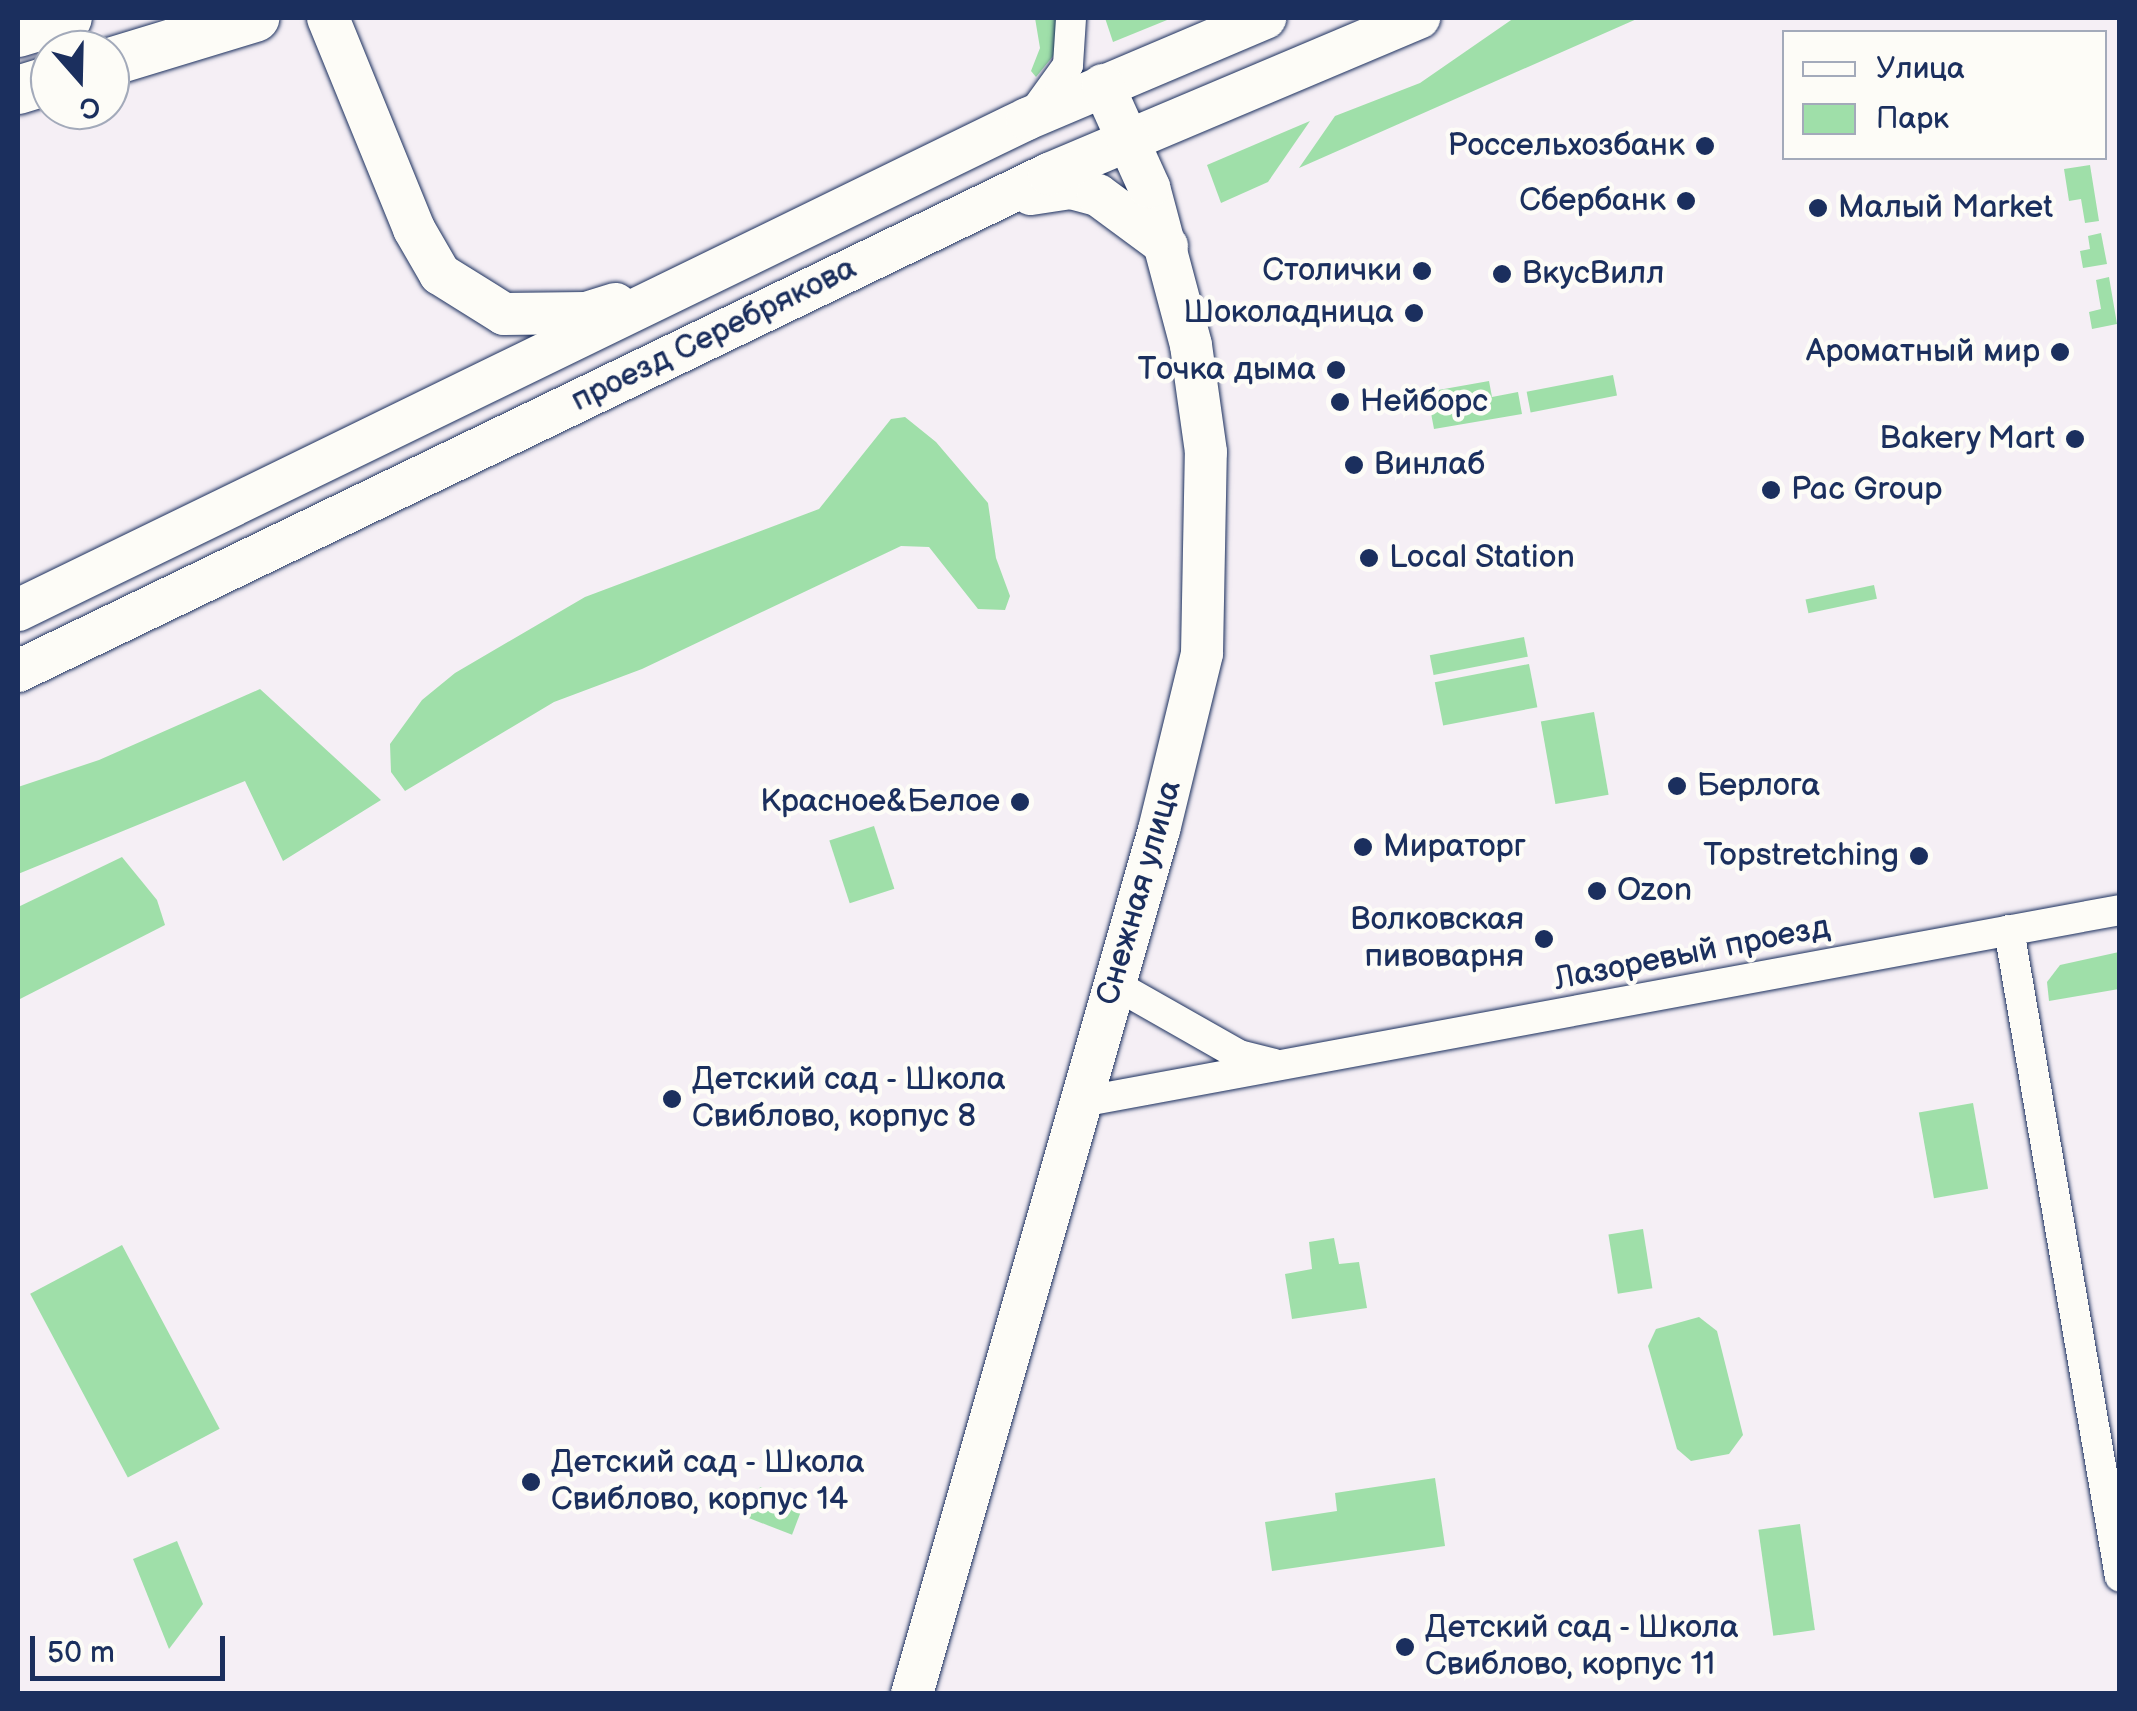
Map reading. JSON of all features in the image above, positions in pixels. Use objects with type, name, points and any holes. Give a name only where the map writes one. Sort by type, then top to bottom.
[{"type":"main road","points":[[130,56],[255,18]]},
{"type":"main road","points":[[328,18],[414,229],[440,274],[472,300],[504,314],[586,313],[692,281]]},
{"type":"main road","name":"проезд Серебрякова","points":[[18,610],[1027,119],[1264,18]]},
{"type":"main road","name":"проезд Серебрякова","points":[[18,671],[983,205],[1419,18]]},
{"type":"main road","name":"Снежная улица","points":[[912,1694],[1188,720],[1206,602],[1206,452],[1191,346],[1167,246],[1130,141],[1103,84]]},
{"type":"main road","points":[[983,205],[1071,188],[1098,195],[1167,246]]},
{"type":"street","points":[[1074,18],[1103,84]]},
{"type":"street","points":[[1027,119],[1068,65],[1074,18]]},
{"type":"street","name":"Лазоревый проезд","points":[[1080,1102],[2120,910]]},
{"type":"street","points":[[2008,930],[2120,1577]]},
{"type":"street","name":"Лазоревый проезд","points":[[1114,984],[1239,1054],[1277,1065]]},
{"type":"green space","points":[[1035,18],[1061,18],[1058,50],[1036,77],[1031,71],[1040,48]]},
{"type":"green space","points":[[1105,18],[1172,18],[1113,42]]},
{"type":"green space","points":[[1514,18],[1639,18],[1299,168],[1335,116],[1420,83]]},
{"type":"green space","points":[[1310,121],[1268,182],[1221,203],[1207,165]]},
{"type":"green space","points":[[2090,165],[2099,221],[2085,223],[2081,199],[2069,201],[2064,169]]},
{"type":"green space","points":[[2101,233],[2107,264],[2083,268],[2080,251],[2090,249],[2088,236]]},
{"type":"green space","points":[[2109,277],[2117,324],[2092,329],[2089,312],[2101,309],[2096,280]]},
{"type":"green space","points":[[1613,375],[1617,396],[1531,412],[1527,392]]},
{"type":"green space","points":[[1489,381],[1492,397],[1518,392],[1522,414],[1434,429],[1427,392]]},
{"type":"green space","points":[[905,417],[936,442],[988,503],[996,558],[1010,596],[1005,610],[978,609],[929,547],[901,546],[642,669],[554,702],[405,791],[391,772],[390,744],[422,700],[455,673],[585,597],[819,509],[891,419]]},
{"type":"green space","points":[[1874,585],[1877,599],[1808,613],[1806,600]]},
{"type":"green space","points":[[1524,637],[1528,657],[1434,675],[1430,655]]},
{"type":"green space","points":[[1529,664],[1537,707],[1443,726],[1435,682]]},
{"type":"green space","points":[[260,689],[381,800],[283,861],[245,781],[18,874],[18,787],[99,760]]},
{"type":"green space","points":[[1594,712],[1609,795],[1555,804],[1541,721]]},
{"type":"green space","points":[[874,826],[894,889],[850,903],[829,841]]},
{"type":"green space","points":[[122,857],[157,900],[165,925],[18,1000],[18,907]]},
{"type":"green space","points":[[2119,952],[2119,989],[2049,1001],[2047,982],[2060,965]]},
{"type":"green space","points":[[1973,1103],[1988,1189],[1934,1198],[1919,1113]]},
{"type":"green space","points":[[1643,1229],[1652,1288],[1618,1294],[1608,1234]]},
{"type":"green space","points":[[1334,1238],[1339,1264],[1359,1262],[1367,1308],[1292,1319],[1285,1274],[1312,1269],[1309,1242]]},
{"type":"green space","points":[[122,1245],[220,1429],[128,1477],[30,1294]]},
{"type":"green space","points":[[1699,1317],[1717,1331],[1743,1435],[1729,1454],[1691,1461],[1677,1449],[1648,1346],[1656,1329]]},
{"type":"green space","points":[[1435,1478],[1445,1546],[1272,1571],[1265,1522],[1337,1511],[1335,1493]]},
{"type":"green space","points":[[760,1487],[804,1504],[792,1535],[748,1518]]},
{"type":"green space","points":[[1800,1524],[1815,1630],[1773,1636],[1758,1530]]},
{"type":"green space","points":[[177,1541],[203,1604],[169,1649],[133,1559]]},
{"type":"place","name":"Россельхозбанк","points":[[1705,146]]},
{"type":"place","name":"Сбербанк","points":[[1686,201]]},
{"type":"place","name":"Малый Market","points":[[1818,208]]},
{"type":"place","name":"Столички","points":[[1422,271]]},
{"type":"place","name":"ВкусВилл","points":[[1502,274]]},
{"type":"place","name":"Шоколадница","points":[[1414,313]]},
{"type":"place","name":"Ароматный мир","points":[[2060,352]]},
{"type":"place","name":"Точка дыма","points":[[1336,370]]},
{"type":"place","name":"Нейборс","points":[[1340,402]]},
{"type":"place","name":"Bakery Mart","points":[[2075,439]]},
{"type":"place","name":"Винлаб","points":[[1354,465]]},
{"type":"place","name":"Pac Group","points":[[1771,490]]},
{"type":"place","name":"Local Station","points":[[1369,558]]},
{"type":"place","name":"Берлога","points":[[1677,786]]},
{"type":"place","name":"Красное&Белое","points":[[1020,802]]},
{"type":"place","name":"Мираторг","points":[[1363,847]]},
{"type":"place","name":"Topstretching","points":[[1919,856]]},
{"type":"place","name":"Ozon","points":[[1597,891]]},
{"type":"place","name":"Волковская пивоварня","points":[[1544,939]]},
{"type":"place","name":"Детский сад - Школа Свиблово, корпус 8","points":[[672,1099]]},
{"type":"place","name":"Детский сад - Школа Свиблово, корпус 14","points":[[531,1482]]},
{"type":"place","name":"Детский сад - Школа Свиблово, корпус 11","points":[[1405,1647]]}]
